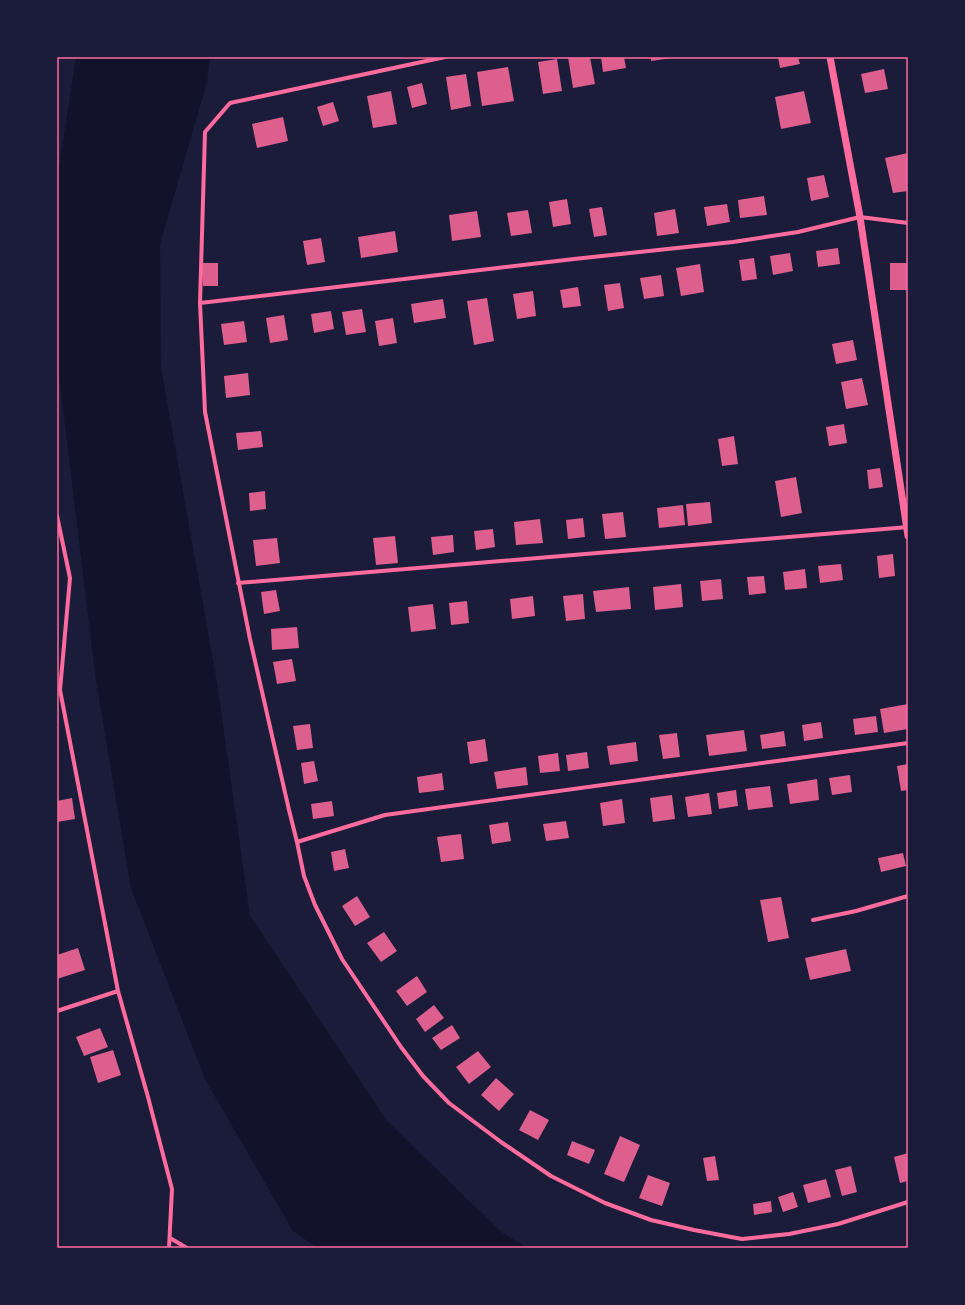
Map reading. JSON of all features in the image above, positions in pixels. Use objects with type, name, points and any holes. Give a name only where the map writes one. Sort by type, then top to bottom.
[{"type":"street","points":[[445,57],[230,103],[205,132],[200,303],[205,412],[238,582],[288,810],[297,842],[304,876],[315,905],[342,959],[401,1047],[423,1076],[449,1103],[501,1142],[551,1176],[605,1203],[651,1220],[742,1239],[789,1234],[838,1224],[908,1202]]},
{"type":"street","points":[[830,57],[860,216],[908,536]]},
{"type":"street","points":[[200,303],[733,242],[798,232],[860,216],[908,223]]},
{"type":"street","points":[[57,516],[70,578],[58,690],[118,991],[172,1188],[169,1248]]},
{"type":"street","points":[[238,582],[907,527]]},
{"type":"street","points":[[297,842],[384,815],[908,743]]},
{"type":"street","points":[[813,920],[856,911],[908,896]]},
{"type":"street","points":[[57,1011],[118,991]]},
{"type":"street","points":[[170,1238],[187,1248]]},
{"type":"shaded area","points":[[76,57],[210,57],[207,82],[160,244],[161,368],[217,683],[250,916],[386,1120],[501,1232],[528,1248],[318,1248],[293,1231],[205,1079],[131,888],[96,681],[57,359],[57,180]]},
{"type":"building","points":[[568,57],[590,57],[595,84],[573,88]]},
{"type":"building","points":[[601,57],[624,57],[626,68],[603,72]]},
{"type":"building","points":[[651,57],[672,57],[672,58],[651,61]]},
{"type":"building","points":[[778,57],[798,57],[800,64],[780,68]]},
{"type":"building","points":[[557,59],[562,91],[543,94],[538,62]]},
{"type":"building","points":[[508,67],[514,101],[482,106],[477,72]]},
{"type":"building","points":[[884,69],[888,89],[865,93],[861,74]]},
{"type":"building","points":[[466,74],[471,106],[451,110],[446,77]]},
{"type":"building","points":[[422,83],[427,104],[412,108],[407,87]]},
{"type":"building","points":[[391,91],[397,124],[373,128],[367,96]]},
{"type":"building","points":[[804,91],[811,123],[781,129],[775,97]]},
{"type":"building","points":[[333,102],[339,121],[323,126],[317,107]]},
{"type":"building","points":[[283,117],[288,141],[257,148],[252,124]]},
{"type":"building","points":[[908,153],[908,191],[893,193],[885,158]]},
{"type":"building","points":[[824,175],[829,197],[811,201],[807,178]]},
{"type":"building","points":[[764,196],[767,215],[740,218],[738,200]]},
{"type":"building","points":[[567,199],[571,224],[553,227],[549,202]]},
{"type":"building","points":[[727,204],[730,222],[707,226],[704,207]]},
{"type":"building","points":[[602,207],[607,235],[594,237],[589,209]]},
{"type":"building","points":[[675,209],[679,233],[657,236],[654,213]]},
{"type":"building","points":[[528,210],[532,233],[511,236],[507,213]]},
{"type":"building","points":[[477,211],[481,237],[452,241],[449,215]]},
{"type":"building","points":[[395,231],[398,252],[361,258],[358,237]]},
{"type":"building","points":[[321,238],[325,262],[307,265],[303,241]]},
{"type":"building","points":[[838,248],[840,264],[818,267],[816,251]]},
{"type":"building","points":[[790,253],[793,271],[773,275],[770,256]]},
{"type":"building","points":[[754,258],[757,279],[742,281],[739,260]]},
{"type":"building","points":[[202,263],[218,263],[218,286],[203,286]]},
{"type":"building","points":[[890,263],[908,263],[908,290],[890,290]]},
{"type":"building","points":[[700,264],[704,292],[681,296],[676,268]]},
{"type":"building","points":[[661,275],[664,296],[644,299],[640,278]]},
{"type":"building","points":[[620,283],[624,308],[608,311],[604,285]]},
{"type":"building","points":[[578,287],[581,306],[563,308],[560,290]]},
{"type":"building","points":[[533,291],[536,316],[517,319],[513,294]]},
{"type":"building","points":[[487,298],[494,341],[474,345],[467,301]]},
{"type":"building","points":[[443,299],[446,318],[414,323],[411,304]]},
{"type":"building","points":[[362,309],[366,332],[346,335],[342,312]]},
{"type":"building","points":[[331,311],[334,329],[314,333],[311,314]]},
{"type":"building","points":[[284,315],[288,340],[270,343],[266,318]]},
{"type":"building","points":[[393,318],[397,343],[379,346],[375,321]]},
{"type":"building","points":[[244,321],[247,342],[224,345],[221,324]]},
{"type":"building","points":[[853,340],[857,360],[836,364],[832,344]]},
{"type":"building","points":[[248,373],[250,395],[226,398],[224,376]]},
{"type":"building","points":[[862,378],[868,405],[846,409],[841,382]]},
{"type":"building","points":[[844,424],[847,443],[829,446],[826,427]]},
{"type":"building","points":[[261,431],[263,447],[238,450],[236,433]]},
{"type":"building","points":[[734,436],[738,464],[722,466],[718,439]]},
{"type":"building","points":[[880,468],[883,487],[869,489],[867,470]]},
{"type":"building","points":[[796,477],[802,513],[781,517],[775,481]]},
{"type":"building","points":[[265,491],[266,509],[250,511],[249,493]]},
{"type":"building","points":[[710,502],[712,523],[688,526],[686,504]]},
{"type":"building","points":[[683,505],[685,525],[659,528],[657,508]]},
{"type":"building","points":[[623,512],[626,537],[605,539],[602,514]]},
{"type":"building","points":[[583,518],[585,537],[568,539],[566,520]]},
{"type":"building","points":[[540,519],[543,543],[516,545],[514,522]]},
{"type":"building","points":[[493,529],[495,547],[476,550],[474,531]]},
{"type":"building","points":[[453,535],[454,552],[433,555],[431,537]]},
{"type":"building","points":[[395,536],[398,563],[376,565],[373,538]]},
{"type":"building","points":[[277,538],[280,563],[256,566],[253,540]]},
{"type":"building","points":[[893,554],[895,576],[879,578],[877,556]]},
{"type":"building","points":[[841,564],[843,580],[820,583],[818,566]]},
{"type":"building","points":[[805,569],[807,588],[785,590],[783,572]]},
{"type":"building","points":[[764,576],[766,593],[749,595],[747,577]]},
{"type":"building","points":[[721,579],[723,599],[702,601],[700,581]]},
{"type":"building","points":[[681,584],[683,607],[655,610],[653,587]]},
{"type":"building","points":[[629,587],[631,609],[596,612],[593,591]]},
{"type":"building","points":[[276,590],[280,611],[264,614],[261,592]]},
{"type":"building","points":[[583,594],[585,619],[566,621],[563,596]]},
{"type":"building","points":[[533,596],[535,616],[512,619],[510,599]]},
{"type":"building","points":[[467,601],[469,623],[451,625],[449,603]]},
{"type":"building","points":[[433,604],[436,629],[411,632],[408,607]]},
{"type":"building","points":[[297,627],[299,648],[272,650],[271,629]]},
{"type":"building","points":[[292,659],[296,681],[277,684],[273,662]]},
{"type":"building","points":[[908,704],[908,729],[884,733],[880,709]]},
{"type":"building","points":[[876,716],[878,732],[855,735],[853,719]]},
{"type":"building","points":[[821,722],[823,738],[804,741],[802,725]]},
{"type":"building","points":[[310,724],[313,748],[297,750],[293,726]]},
{"type":"building","points":[[744,730],[747,751],[709,756],[706,735]]},
{"type":"building","points":[[784,731],[786,746],[762,749],[760,735]]},
{"type":"building","points":[[677,733],[680,757],[663,759],[659,735]]},
{"type":"building","points":[[485,739],[488,761],[470,764],[467,742]]},
{"type":"building","points":[[636,742],[638,761],[610,765],[607,746]]},
{"type":"building","points":[[587,752],[589,768],[568,771],[566,755]]},
{"type":"building","points":[[558,753],[560,771],[540,773],[538,756]]},
{"type":"building","points":[[314,761],[318,781],[304,784],[301,763]]},
{"type":"building","points":[[908,764],[908,790],[901,791],[897,766]]},
{"type":"building","points":[[526,767],[528,785],[497,789],[494,772]]},
{"type":"building","points":[[442,773],[444,790],[419,793],[417,777]]},
{"type":"building","points":[[850,775],[852,792],[832,795],[829,778]]},
{"type":"building","points":[[817,779],[819,800],[790,804],[787,784]]},
{"type":"building","points":[[770,786],[773,807],[748,810],[745,789]]},
{"type":"building","points":[[736,790],[738,806],[719,809],[717,793]]},
{"type":"building","points":[[709,793],[712,814],[688,817],[685,797]]},
{"type":"building","points":[[672,795],[675,819],[653,822],[650,798]]},
{"type":"building","points":[[72,798],[75,819],[57,822],[57,801]]},
{"type":"building","points":[[622,799],[625,823],[603,826],[600,803]]},
{"type":"building","points":[[332,801],[334,816],[313,819],[311,804]]},
{"type":"building","points":[[566,821],[569,838],[546,841],[543,824]]},
{"type":"building","points":[[508,822],[511,841],[492,844],[489,825]]},
{"type":"building","points":[[461,834],[464,859],[441,862],[437,837]]},
{"type":"building","points":[[345,849],[349,868],[334,871],[331,852]]},
{"type":"building","points":[[903,853],[906,866],[881,872],[878,858]]},
{"type":"building","points":[[357,896],[370,917],[355,926],[342,906]]},
{"type":"building","points":[[781,897],[789,938],[768,942],[760,900]]},
{"type":"building","points":[[384,932],[397,951],[381,962],[367,943]]},
{"type":"building","points":[[78,948],[85,970],[57,979],[57,955]]},
{"type":"building","points":[[846,949],[851,971],[810,980],[805,958]]},
{"type":"building","points":[[417,976],[427,992],[407,1006],[396,991]]},
{"type":"building","points":[[434,1005],[444,1018],[425,1032],[416,1019]]},
{"type":"building","points":[[452,1025],[460,1038],[441,1050],[432,1038]]},
{"type":"building","points":[[100,1028],[108,1047],[84,1056],[76,1037]]},
{"type":"building","points":[[113,1050],[121,1075],[98,1083],[90,1057]]},
{"type":"building","points":[[478,1051],[491,1067],[469,1084],[456,1067]]},
{"type":"building","points":[[496,1078],[514,1094],[499,1111],[481,1095]]},
{"type":"building","points":[[530,1110],[549,1120],[538,1140],[519,1130]]},
{"type":"building","points":[[620,1136],[640,1145],[624,1182],[604,1174]]},
{"type":"building","points":[[572,1141],[595,1150],[589,1164],[567,1155]]},
{"type":"building","points":[[908,1153],[908,1181],[900,1183],[894,1157]]},
{"type":"building","points":[[715,1156],[719,1180],[707,1181],[703,1158]]},
{"type":"building","points":[[851,1166],[857,1192],[842,1196],[835,1170]]},
{"type":"building","points":[[648,1175],[670,1183],[662,1206],[639,1198]]},
{"type":"building","points":[[826,1179],[831,1197],[808,1203],[803,1185]]},
{"type":"building","points":[[793,1192],[798,1207],[783,1212],[778,1197]]},
{"type":"building","points":[[771,1201],[772,1212],[754,1215],[753,1204]]}]
